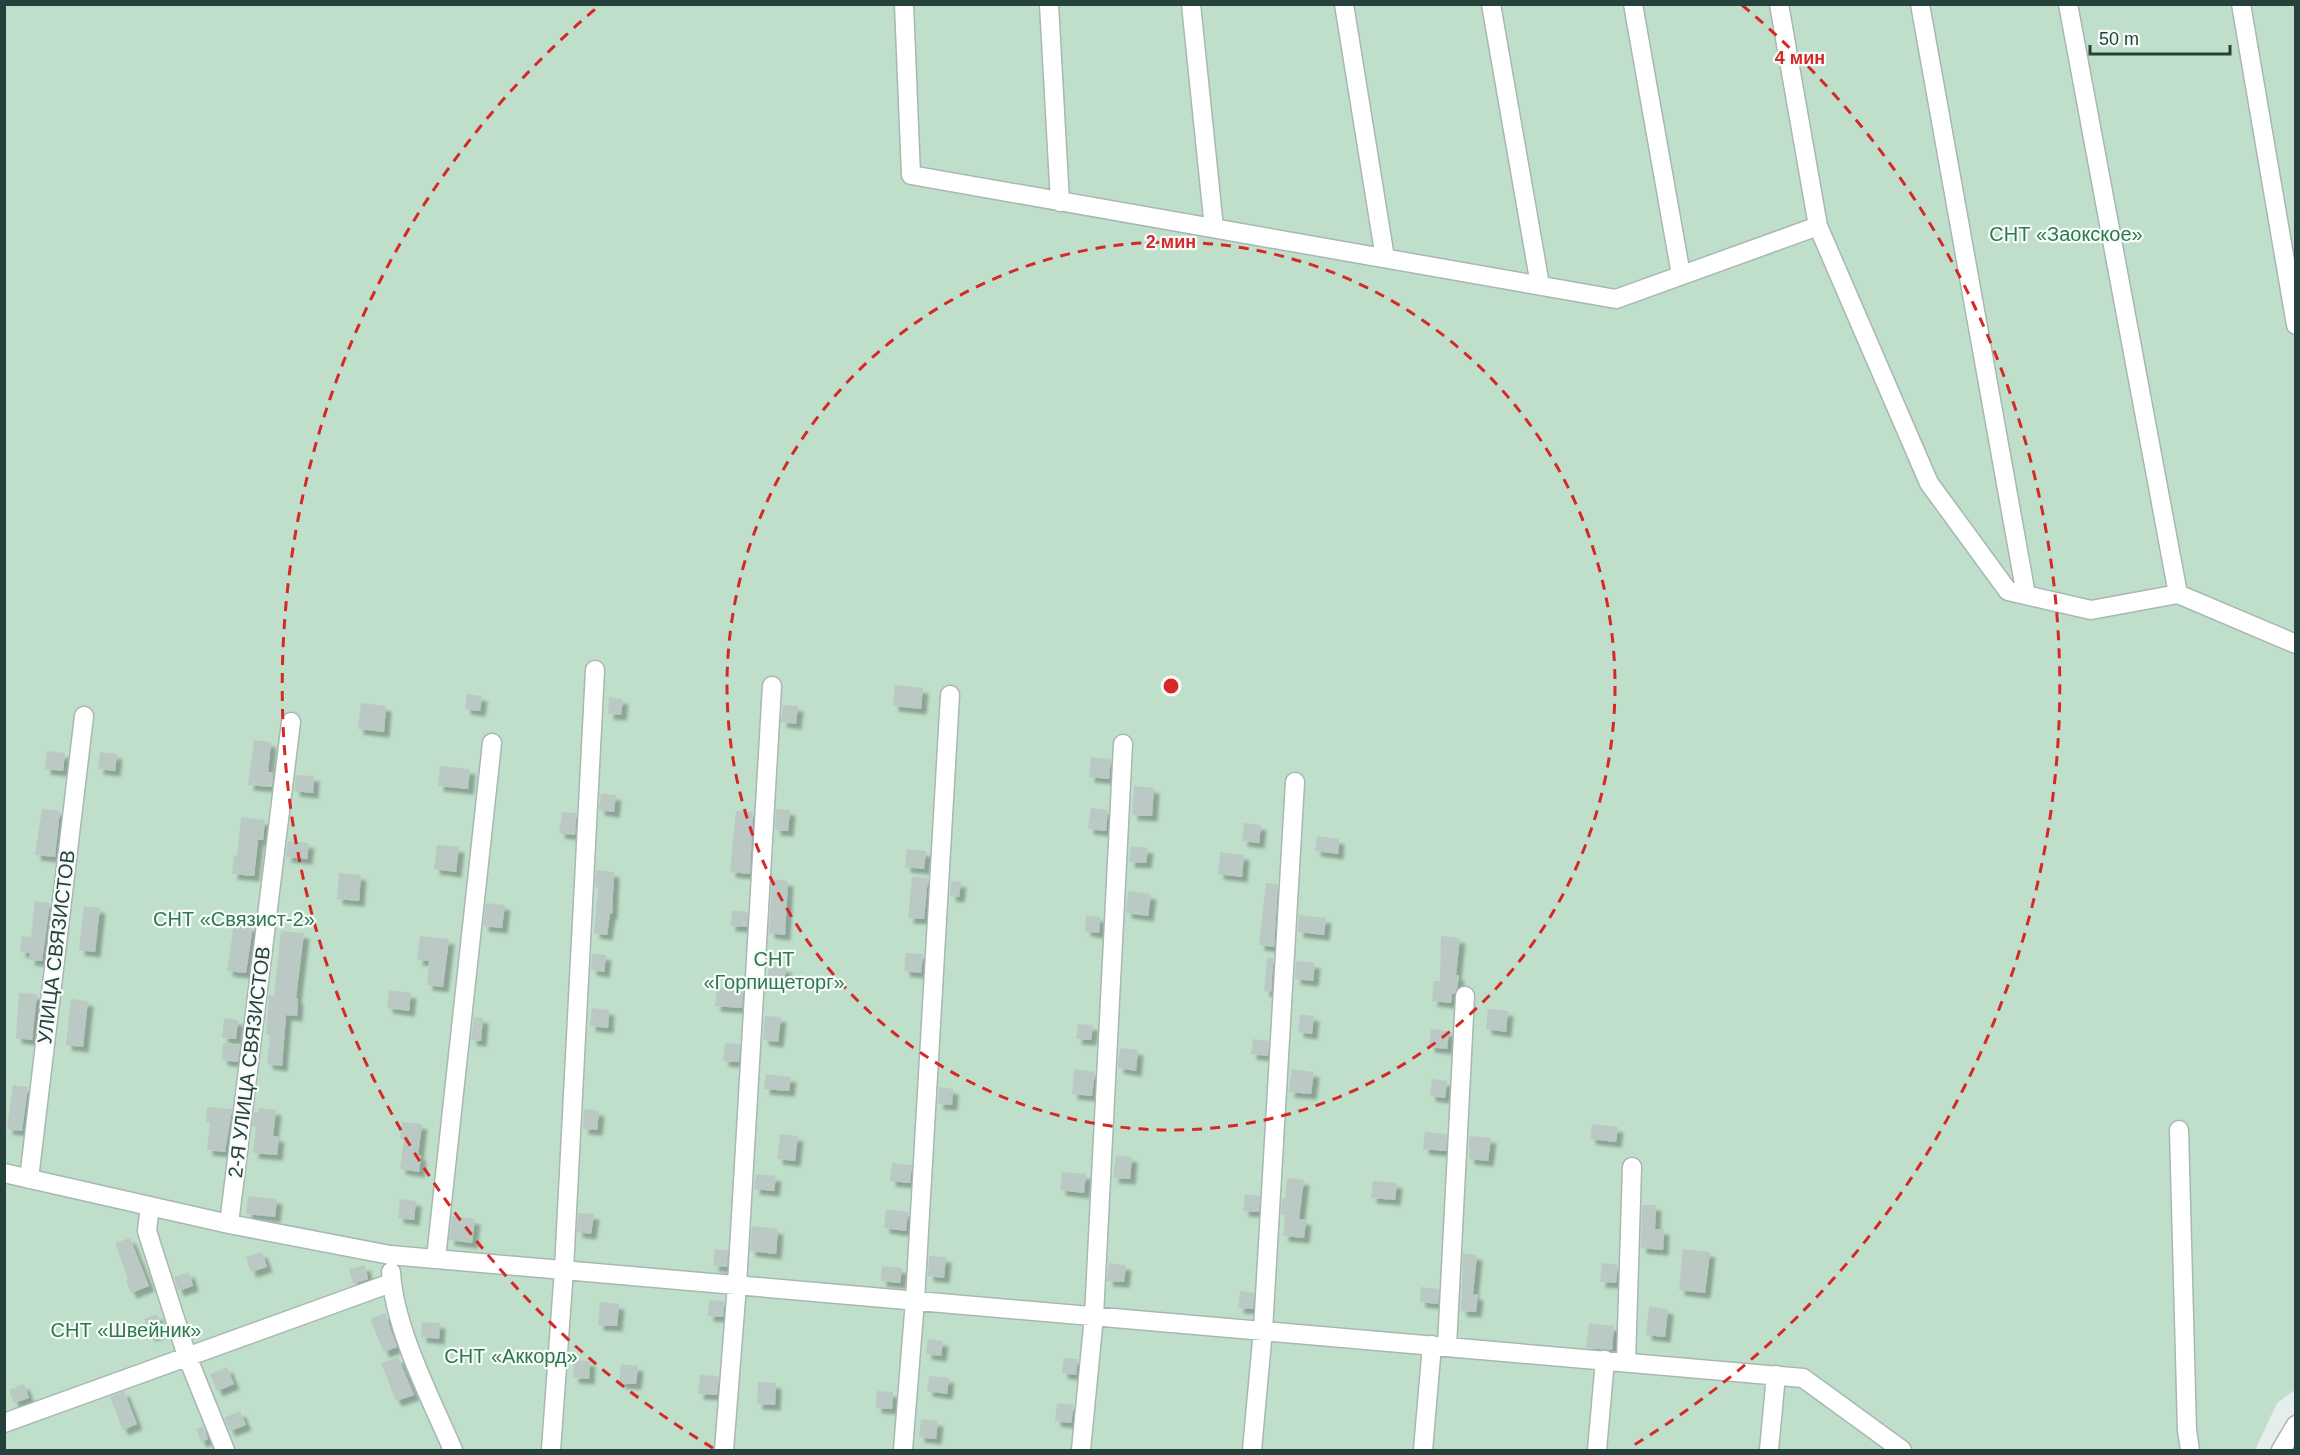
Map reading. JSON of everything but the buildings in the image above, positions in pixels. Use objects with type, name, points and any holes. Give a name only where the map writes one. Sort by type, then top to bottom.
[{"type":"street","points":[[904,4],[911,176],[1616,299],[1818,226]]},
{"type":"street","points":[[1049,4],[1060,202]]},
{"type":"street","points":[[1191,4],[1214,228]]},
{"type":"street","points":[[1344,4],[1384,258]]},
{"type":"street","points":[[1491,4],[1540,285]]},
{"type":"street","points":[[1634,4],[1681,275]]},
{"type":"street","points":[[1779,4],[1818,226],[1929,483],[2008,591],[2091,610],[2178,594],[2295,644]]},
{"type":"street","points":[[1920,4],[2026,595]]},
{"type":"street","points":[[2068,4],[2178,594]]},
{"type":"street","points":[[2241,4],[2295,326]]},
{"type":"street","points":[[552,1450],[564,1269],[595,670]]},
{"type":"street","points":[[724,1450],[737,1285],[772,686]]},
{"type":"street","points":[[903,1450],[915,1300],[950,695]]},
{"type":"street","name":"УЛИЦА СВЯЗИСТОВ","points":[[29,1179],[84,716]]},
{"type":"street","name":"2-Я УЛИЦА СВЯЗИСТОВ","points":[[229,1224],[291,722]]},
{"type":"street","points":[[436,1258],[492,743]]},
{"type":"street","points":[[1081,1450],[1094,1316],[1123,744]]},
{"type":"street","points":[[1252,1450],[1263,1330],[1295,782]]},
{"type":"street","points":[[1423,1450],[1439,1346],[1465,996]]},
{"type":"street","points":[[2179,1130],[2187,1430],[2190,1450]]},
{"type":"street","points":[[1626,1362],[1632,1167]]},
{"type":"street","points":[[4,1173],[229,1224],[390,1256],[564,1269],[1803,1378],[1902,1450]]},
{"type":"street","points":[[150,1206],[147,1231],[187,1356],[225,1450]]},
{"type":"street","points":[[390,1256],[391,1283],[406,1340],[453,1450]]},
{"type":"street","points":[[5,1420],[391,1283]]},
{"type":"street","points":[[1597,1450],[1605,1360]]},
{"type":"street","points":[[1769,1450],[1776,1375]]},
{"type":"street","points":[[2281,1450],[2295,1425]]},
{"type":"green space","points":[[5,5],[2295,5],[2296,1389],[2277,1403],[2255,1450],[5,1450]]},
{"type":"park label","name":"СНТ «Заокское»","points":[[2066,234]]},
{"type":"park label","name":"СНТ «Связист-2»","points":[[234,919]]},
{"type":"park label","name":"СНТ «Горпищеторг»","points":[[774,970]]},
{"type":"park label","name":"СНТ «Швейник»","points":[[126,1330]]},
{"type":"park label","name":"СНТ «Аккорд»","points":[[511,1356]]}]
